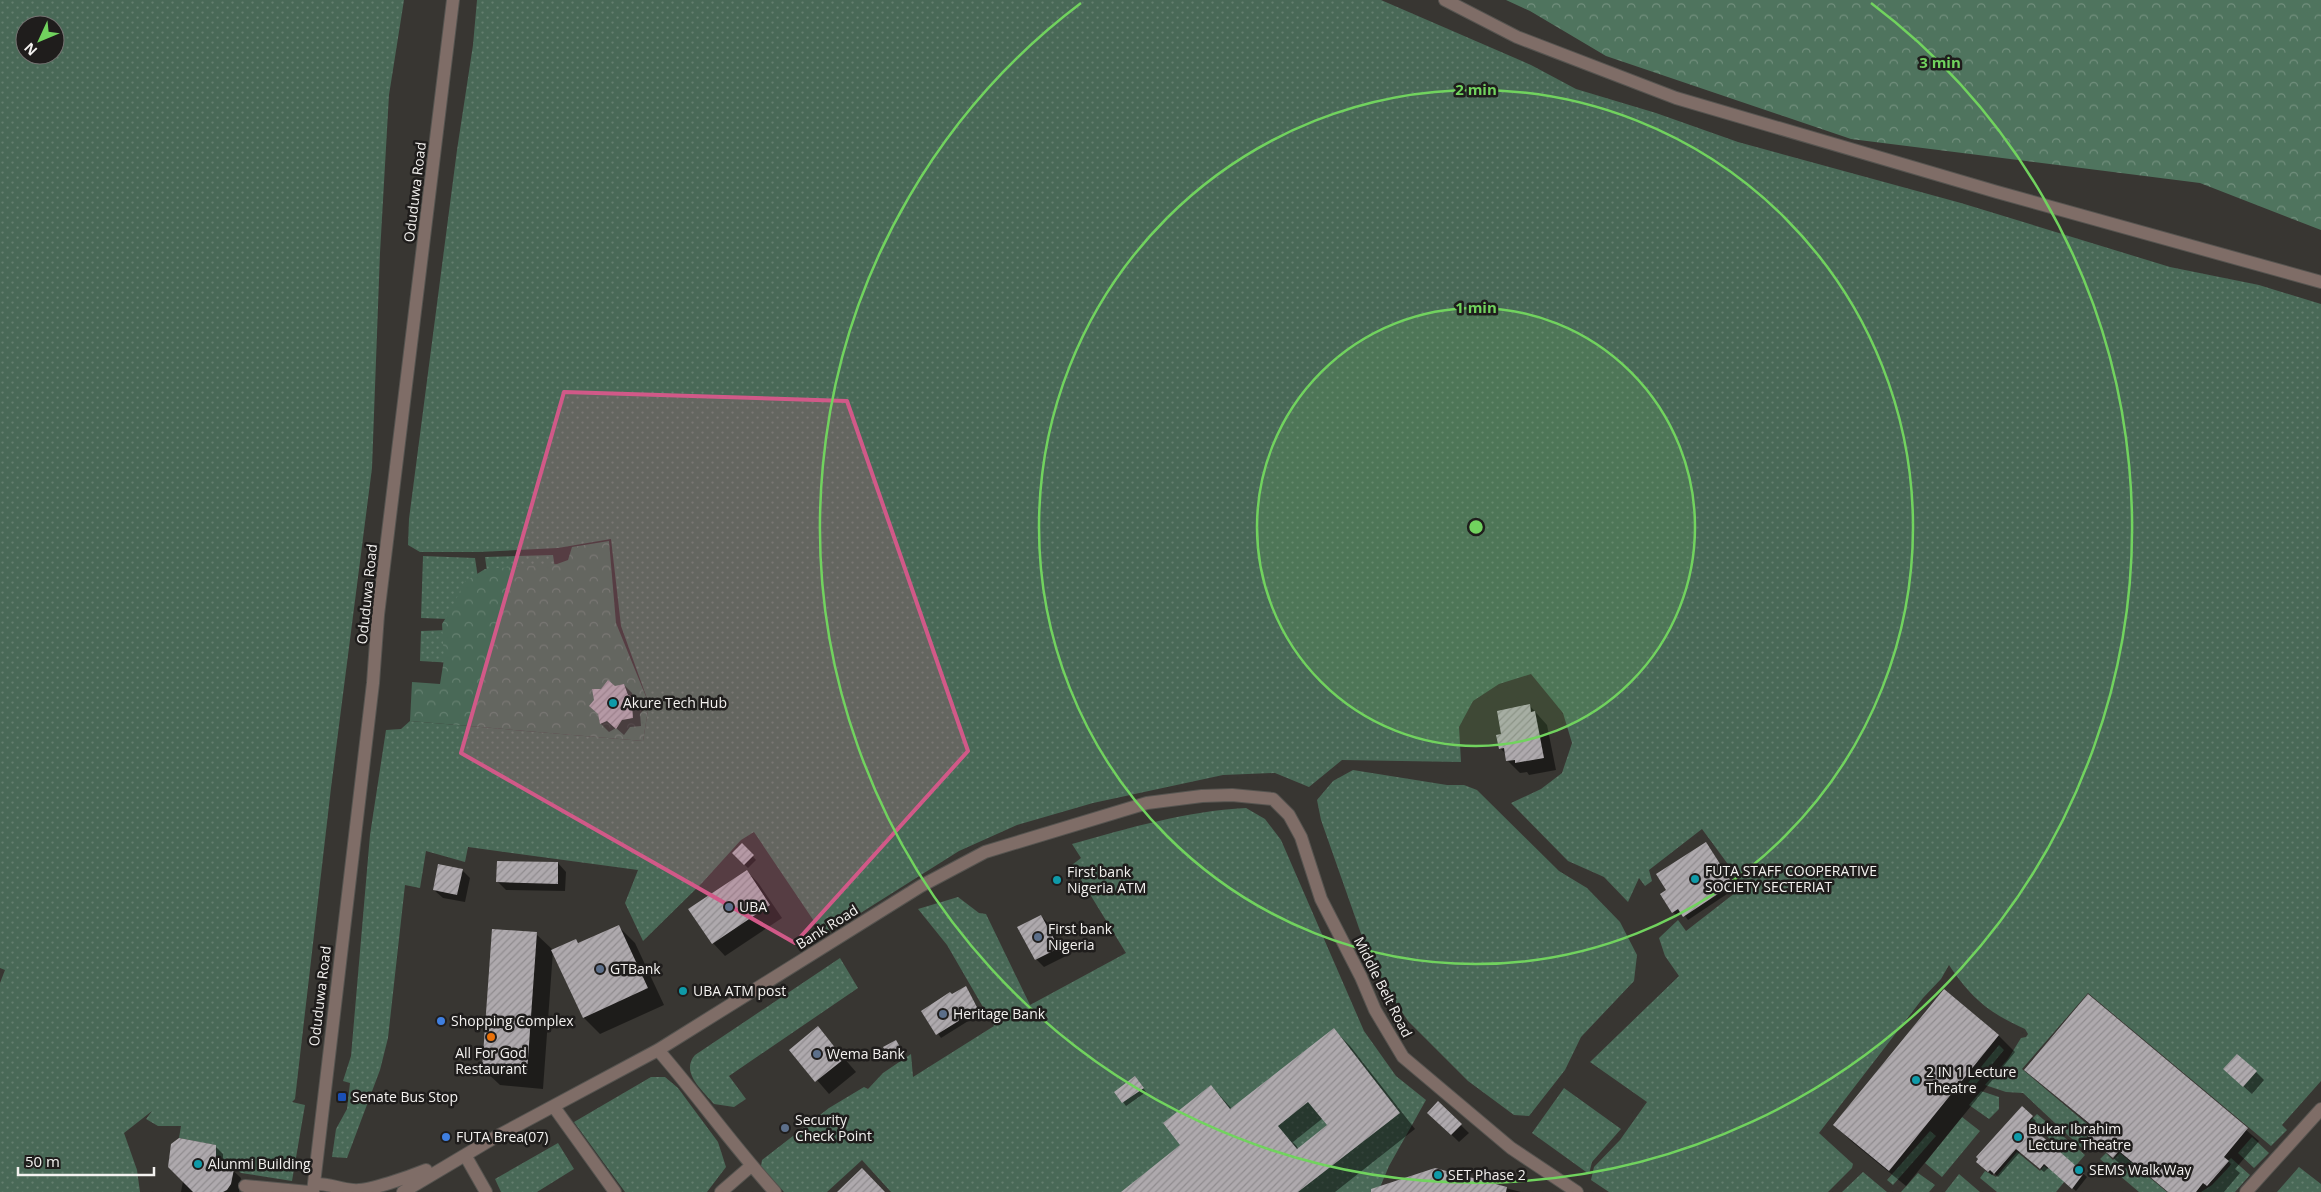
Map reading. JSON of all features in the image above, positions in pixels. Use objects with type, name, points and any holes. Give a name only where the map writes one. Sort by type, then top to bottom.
[{"type":"street","name":"Oduduwa Road","points":[[312,1189],[373,683],[378,615],[394,477],[454,0]]},
{"type":"street","points":[[1444,0],[1517,37],[1676,98],[1997,192],[2321,282]]},
{"type":"street","name":"Bank Road","points":[[403,1192],[466,1155],[658,1050],[920,886],[986,852],[1147,803],[1202,796],[1232,795]]},
{"type":"street","name":"Middle Belt Road","points":[[1232,795],[1273,799],[1289,814],[1301,837],[1321,899],[1361,977],[1375,1010],[1403,1057],[1511,1148],[1577,1192]]},
{"type":"street","points":[[658,1050],[708,1108],[751,1166],[775,1192]]},
{"type":"street","points":[[554,1106],[614,1192]]},
{"type":"street","points":[[2246,1192],[2321,1109]]},
{"type":"street","name":"Bank Road","points":[[245,1186],[312,1189],[327,1183],[354,1191],[403,1180],[466,1155]]},
{"type":"street","points":[[466,1155],[486,1192]]},
{"type":"street","points":[[721,1192],[751,1166]]},
{"type":"highlighted area","points":[[564,392],[847,401],[968,751],[795,943],[461,753]]},
{"type":"green space","points":[[0,0],[404,0],[389,95],[380,253],[372,468],[331,788],[295,1099],[292,1102],[305,1105],[292,1181],[241,1173],[225,1160],[216,1161],[215,1145],[179,1138],[181,1126],[158,1126],[146,1119],[152,1111],[124,1133],[137,1170],[140,1192],[0,1192],[0,983],[5,970],[0,968]]},
{"type":"green space","points":[[477,0],[1381,0],[1531,65],[1576,89],[1656,113],[1738,142],[1961,203],[2170,267],[2259,285],[2321,304],[2321,1081],[2282,1125],[2287,1130],[2271,1146],[2088,993],[2022,1069],[2093,1129],[2086,1137],[2093,1143],[2086,1152],[2023,1093],[2006,1092],[1985,1085],[2008,1059],[2021,1038],[2026,1037],[2028,1034],[2025,1029],[2001,1017],[1973,996],[1949,965],[1941,979],[1923,998],[1819,1133],[1853,1164],[1852,1168],[1828,1192],[1609,1192],[1591,1180],[1594,1167],[1620,1140],[1647,1102],[1590,1062],[1679,976],[1665,956],[1659,938],[1678,920],[1686,931],[1744,886],[1702,829],[1649,870],[1652,881],[1645,886],[1639,878],[1628,902],[1604,877],[1568,861],[1511,803],[1541,789],[1562,773],[1572,743],[1563,713],[1531,674],[1499,684],[1473,701],[1459,727],[1461,762],[1342,760],[1309,787],[1275,773],[1223,775],[1093,803],[1017,825],[959,851],[824,936],[754,832],[741,840],[702,883],[643,941],[625,903],[638,870],[468,847],[465,862],[426,851],[420,888],[405,885],[388,1038],[380,1070],[347,1158],[332,1157],[336,1129],[347,1109],[350,1083],[343,1081],[351,1056],[370,835],[386,730],[401,729],[410,721],[643,741],[649,704],[621,626],[611,539],[558,548],[479,552],[420,552],[408,545],[409,519],[457,150],[473,45]]},
{"type":"green space","points":[[1506,0],[2321,0],[2321,230],[2200,183],[1851,139],[1606,56],[1530,11]]},
{"type":"green space","points":[[609,541],[616,623],[649,704],[643,741],[410,721],[412,682],[440,684],[444,659],[442,624],[464,582],[485,569],[557,564],[568,560],[572,547]]},
{"type":"green space","points":[[553,555],[563,621],[492,608],[485,557]]},
{"type":"green space","points":[[423,556],[475,558],[483,612],[475,620],[421,618]]},
{"type":"green space","points":[[475,629],[488,665],[420,661],[421,631]]},
{"type":"green space","points":[[1353,770],[1447,785],[1464,785],[1477,790],[1559,871],[1587,888],[1620,922],[1637,955],[1634,981],[1581,1037],[1565,1070],[1529,1116],[1514,1115],[1468,1081],[1408,1021],[1388,991],[1366,948],[1321,820],[1317,800],[1333,781]]},
{"type":"green space","points":[[1246,808],[1265,819],[1281,840],[1364,1031],[1396,1076],[1426,1100],[1389,1166],[1378,1192],[891,1192],[862,1160],[827,1192],[784,1192],[761,1166],[762,1160],[829,1108],[864,1087],[868,1089],[883,1073],[911,1054],[913,1077],[994,1026],[947,945],[918,909],[958,897],[979,913],[986,914],[1030,1005],[1126,953],[1072,865],[1081,858],[1072,844],[1180,816]]},
{"type":"green space","points":[[840,958],[858,988],[729,1076],[746,1099],[734,1107],[714,1104],[694,1081],[691,1074],[691,1061],[695,1055]]},
{"type":"green space","points":[[1999,1045],[2004,1050],[1972,1089],[1967,1084]]},
{"type":"green space","points":[[651,1077],[665,1077],[678,1088],[718,1142],[726,1167],[707,1192],[625,1192],[574,1122]]},
{"type":"green space","points":[[1564,1088],[1621,1129],[1592,1162],[1589,1174],[1532,1133]]},
{"type":"green space","points":[[1981,1091],[1999,1097],[1999,1109],[1989,1119],[1969,1105]]},
{"type":"green space","points":[[2037,1114],[2085,1155],[2072,1170],[2053,1154],[2059,1147],[2030,1121]]},
{"type":"green space","points":[[1962,1117],[1980,1131],[1942,1177],[1925,1163]]},
{"type":"green space","points":[[1930,1131],[1936,1136],[1893,1185],[1887,1180]]},
{"type":"green space","points":[[2252,1137],[2269,1153],[2254,1168],[2238,1153]]},
{"type":"green space","points":[[558,1143],[574,1169],[537,1192],[501,1192],[495,1179]]},
{"type":"green space","points":[[2017,1152],[2040,1171],[2044,1166],[2048,1169],[2053,1163],[2069,1176],[2056,1192],[1997,1192],[1980,1178],[1985,1171],[1996,1177]]},
{"type":"green space","points":[[2106,1153],[2113,1160],[2120,1153],[2167,1192],[2139,1192],[2100,1159]]},
{"type":"green space","points":[[2231,1158],[2250,1175],[2235,1192],[2201,1192],[2212,1185],[2229,1167],[2231,1164],[2228,1161]]},
{"type":"green space","points":[[2299,1167],[2321,1184],[2321,1192],[2277,1192]]},
{"type":"green space","points":[[1863,1172],[1887,1192],[1842,1192]]},
{"type":"green space","points":[[1918,1173],[1935,1185],[1929,1192],[1901,1192]]},
{"type":"green space","points":[[1959,1174],[1980,1192],[1945,1192]]},
{"type":"building","name":"Akure Tech Hub","points":[[608,680],[615,686],[624,684],[628,695],[637,699],[632,705],[633,718],[622,720],[616,729],[607,721],[600,724],[598,714],[589,706],[594,700],[592,689],[601,689]]},
{"type":"building","points":[[1530,704],[1531,712],[1535,711],[1544,758],[1515,763],[1515,760],[1506,761],[1504,748],[1499,749],[1496,735],[1501,734],[1497,711]]},
{"type":"building","name":"FUTA STAFF COOPERATIVE SOCIETY SECTERIAT","points":[[1706,842],[1733,884],[1683,917],[1678,909],[1672,913],[1660,894],[1666,890],[1656,874]]},
{"type":"building","points":[[742,843],[754,855],[744,865],[732,853]]},
{"type":"building","points":[[497,861],[558,862],[558,884],[496,882]]},
{"type":"building","points":[[438,864],[463,869],[457,895],[433,890]]},
{"type":"building","name":"UBA","points":[[747,870],[770,905],[712,944],[688,909]]},
{"type":"building","name":"First bank Nigeria","points":[[1041,915],[1059,948],[1035,960],[1017,927]]},
{"type":"building","name":"GTBank","points":[[619,925],[648,988],[583,1018],[551,950],[576,939],[578,943]]},
{"type":"building","points":[[492,929],[537,932],[527,1073],[482,1069]]},
{"type":"building","name":"Heritage Bank","points":[[966,986],[978,1009],[936,1035],[921,1011],[950,992],[952,994]]},
{"type":"building","name":"2 IN 1 Lecture Theatre","points":[[1944,989],[1999,1035],[1889,1171],[1833,1125]]},
{"type":"building","points":[[2088,994],[2248,1128],[2224,1157],[2229,1161],[2207,1186],[2203,1183],[2196,1192],[2168,1192],[2119,1151],[2113,1158],[2088,1137],[2095,1128],[2024,1070]]},
{"type":"building","name":"Wema Bank","points":[[818,1026],[844,1059],[815,1082],[789,1050]]},
{"type":"building","points":[[1334,1028],[1400,1113],[1298,1192],[1121,1192],[1180,1145],[1163,1123],[1211,1085],[1230,1109]],"holes":[[[1308,1102],[1327,1125],[1297,1149],[1278,1126]]]},
{"type":"building","points":[[896,1040],[903,1052],[890,1060],[883,1047]]},
{"type":"building","points":[[2237,1054],[2257,1071],[2243,1087],[2223,1069]]},
{"type":"building","points":[[1135,1076],[1144,1088],[1122,1103],[1114,1092]]},
{"type":"building","points":[[1438,1101],[1462,1124],[1451,1135],[1427,1113]]},
{"type":"building","name":"Bukar Ibrahim Lecture Theatre","points":[[2022,1106],[2033,1116],[2027,1123],[2084,1173],[2072,1189],[2044,1164],[2040,1169],[2016,1149],[1994,1174],[1990,1170],[1988,1172],[1976,1162],[1978,1159],[1976,1157]]},
{"type":"building","name":"Alunmi Building","points":[[179,1138],[216,1145],[216,1161],[225,1160],[234,1169],[231,1184],[227,1190],[223,1192],[193,1192],[168,1167],[171,1144]]},
{"type":"building","points":[[862,1168],[885,1192],[837,1192]]},
{"type":"building","name":"SET Phase 2","points":[[1435,1168],[1507,1187],[1506,1192],[1371,1192],[1371,1189]]},
{"type":"place","name":"Akure Tech Hub","points":[[613,703]]},
{"type":"place","name":"FUTA STAFF COOPERATIVE SOCIETY SECTERIAT","points":[[1695,879]]},
{"type":"place","name":"First bank Nigeria ATM","points":[[1057,880]]},
{"type":"place","name":"UBA","points":[[729,907]]},
{"type":"place","name":"First bank Nigeria","points":[[1038,937]]},
{"type":"place","name":"GTBank","points":[[600,969]]},
{"type":"place","name":"UBA ATM post","points":[[683,991]]},
{"type":"place","name":"Heritage Bank","points":[[943,1014]]},
{"type":"place","name":"Shopping Complex","points":[[441,1021]]},
{"type":"place","name":"All For God Restaurant","points":[[491,1037]]},
{"type":"place","name":"Wema Bank","points":[[817,1054]]},
{"type":"place","name":"2 IN 1 Lecture Theatre","points":[[1916,1080]]},
{"type":"place","name":"Senate Bus Stop","points":[[342,1097]]},
{"type":"place","name":"Security Check Point","points":[[785,1128]]},
{"type":"place","name":"FUTA Brea(07)","points":[[446,1137]]},
{"type":"place","name":"Bukar Ibrahim Lecture Theatre","points":[[2018,1137]]},
{"type":"place","name":"Alunmi Building","points":[[198,1164]]},
{"type":"place","name":"SEMS Walk Way","points":[[2079,1170]]},
{"type":"place","name":"SET Phase 2","points":[[1438,1175]]}]
